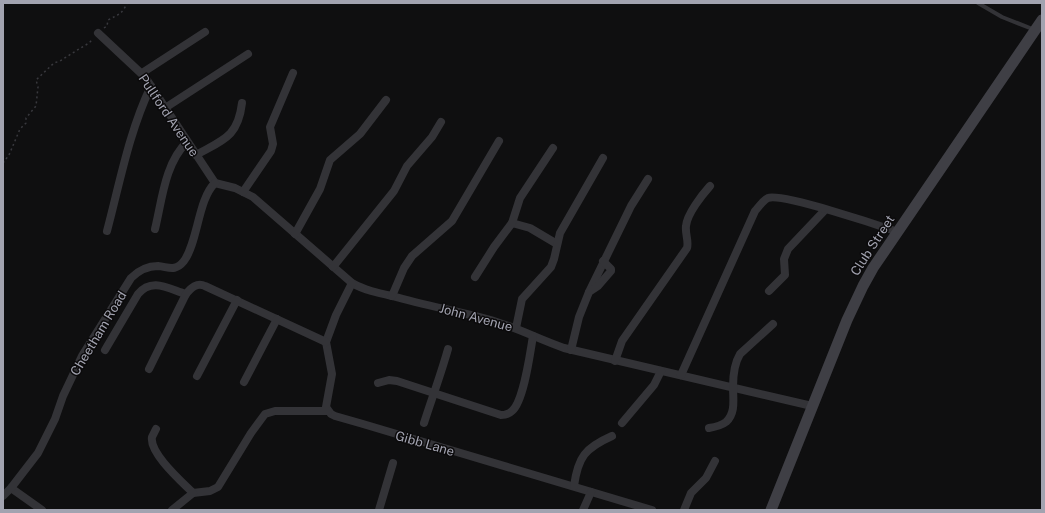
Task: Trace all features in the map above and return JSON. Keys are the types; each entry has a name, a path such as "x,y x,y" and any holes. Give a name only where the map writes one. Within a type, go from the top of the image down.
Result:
{"main road":[{"name":"Club Street","path":"771,510 847,320 863,286 873,268 1042,20"}],"street":[{"path":"142,73 204,32"},
{"name":"Pullford Avenue","path":"98,33 142,73 215,183"},
{"path":"165,108 248,54"},
{"path":"243,192 271,151 273,144 270,127 292,73"},
{"path":"107,231 130,141 138,116 151,86"},
{"path":"295,234 320,189 330,160 360,134 386,100"},
{"path":"196,155 230,134 238,123 242,103"},
{"path":"333,267 394,191 407,166 432,137 441,122"},
{"path":"392,296 404,268 412,256 452,221 499,141"},
{"path":"155,229 167,180 175,157 180,148 187,142"},
{"path":"475,277 491,251 512,223 520,198 553,148"},
{"path":"516,328 522,299 551,267 560,233 603,158"},
{"path":"571,350 589,292 631,206 648,178"},
{"name":"John Avenue","path":"215,183 224,184 243,192 259,202 352,283 368,290 488,319 516,328 571,350 812,406"},
{"name":"Cheetham Road","path":"3,496 38,453 55,419 63,396 82,356 131,278 142,269 149,267 158,266 169,269 180,264 188,254 204,202 215,183"},
{"path":"615,361 622,341 687,248 688,243 686,225 698,200 710,186"},
{"path":"681,375 755,211 761,203 768,198 778,197 869,222 898,232"},
{"path":"769,291 785,275 784,259 788,249 825,210"},
{"path":"512,223 530,228 557,244"},
{"path":"589,292 598,286 611,271 611,269 603,261"},
{"path":"172,510 193,493 210,491 218,487 251,433 265,414 275,411 328,411 326,404 332,374 326,342 334,320 352,283"},
{"path":"149,369 186,294 196,286 202,284 326,342"},
{"path":"105,350 138,294 146,286 158,285 186,294"},
{"path":"197,376 237,300"},
{"path":"244,382 277,319"},
{"path":"709,428 721,425 729,418 733,407 734,370 740,354 773,324"},
{"path":"378,383 389,380 397,381 501,415 508,414 516,407 520,396 533,336"},
{"path":"424,422 448,349"},
{"path":"622,423 654,385 661,371"},
{"name":"Gibb Lane","path":"328,411 335,416 652,510"},
{"path":"156,429 152,438 153,447 193,493"},
{"path":"574,486 578,466 584,454 596,443 612,436"},
{"path":"684,510 691,493 706,478 715,461"},
{"path":"379,510 393,463"},
{"path":"11,488 42,510"},
{"path":"583,510 591,492"}],"lane":[{"path":"978,3 1002,18 1035,30"}],"path":[{"path":"3,163 9,155 20,129 26,123 26,118 36,106 38,87 36,80 54,63 60,61 89,43 107,26 108,20 115,18 124,10 127,3"}]}
